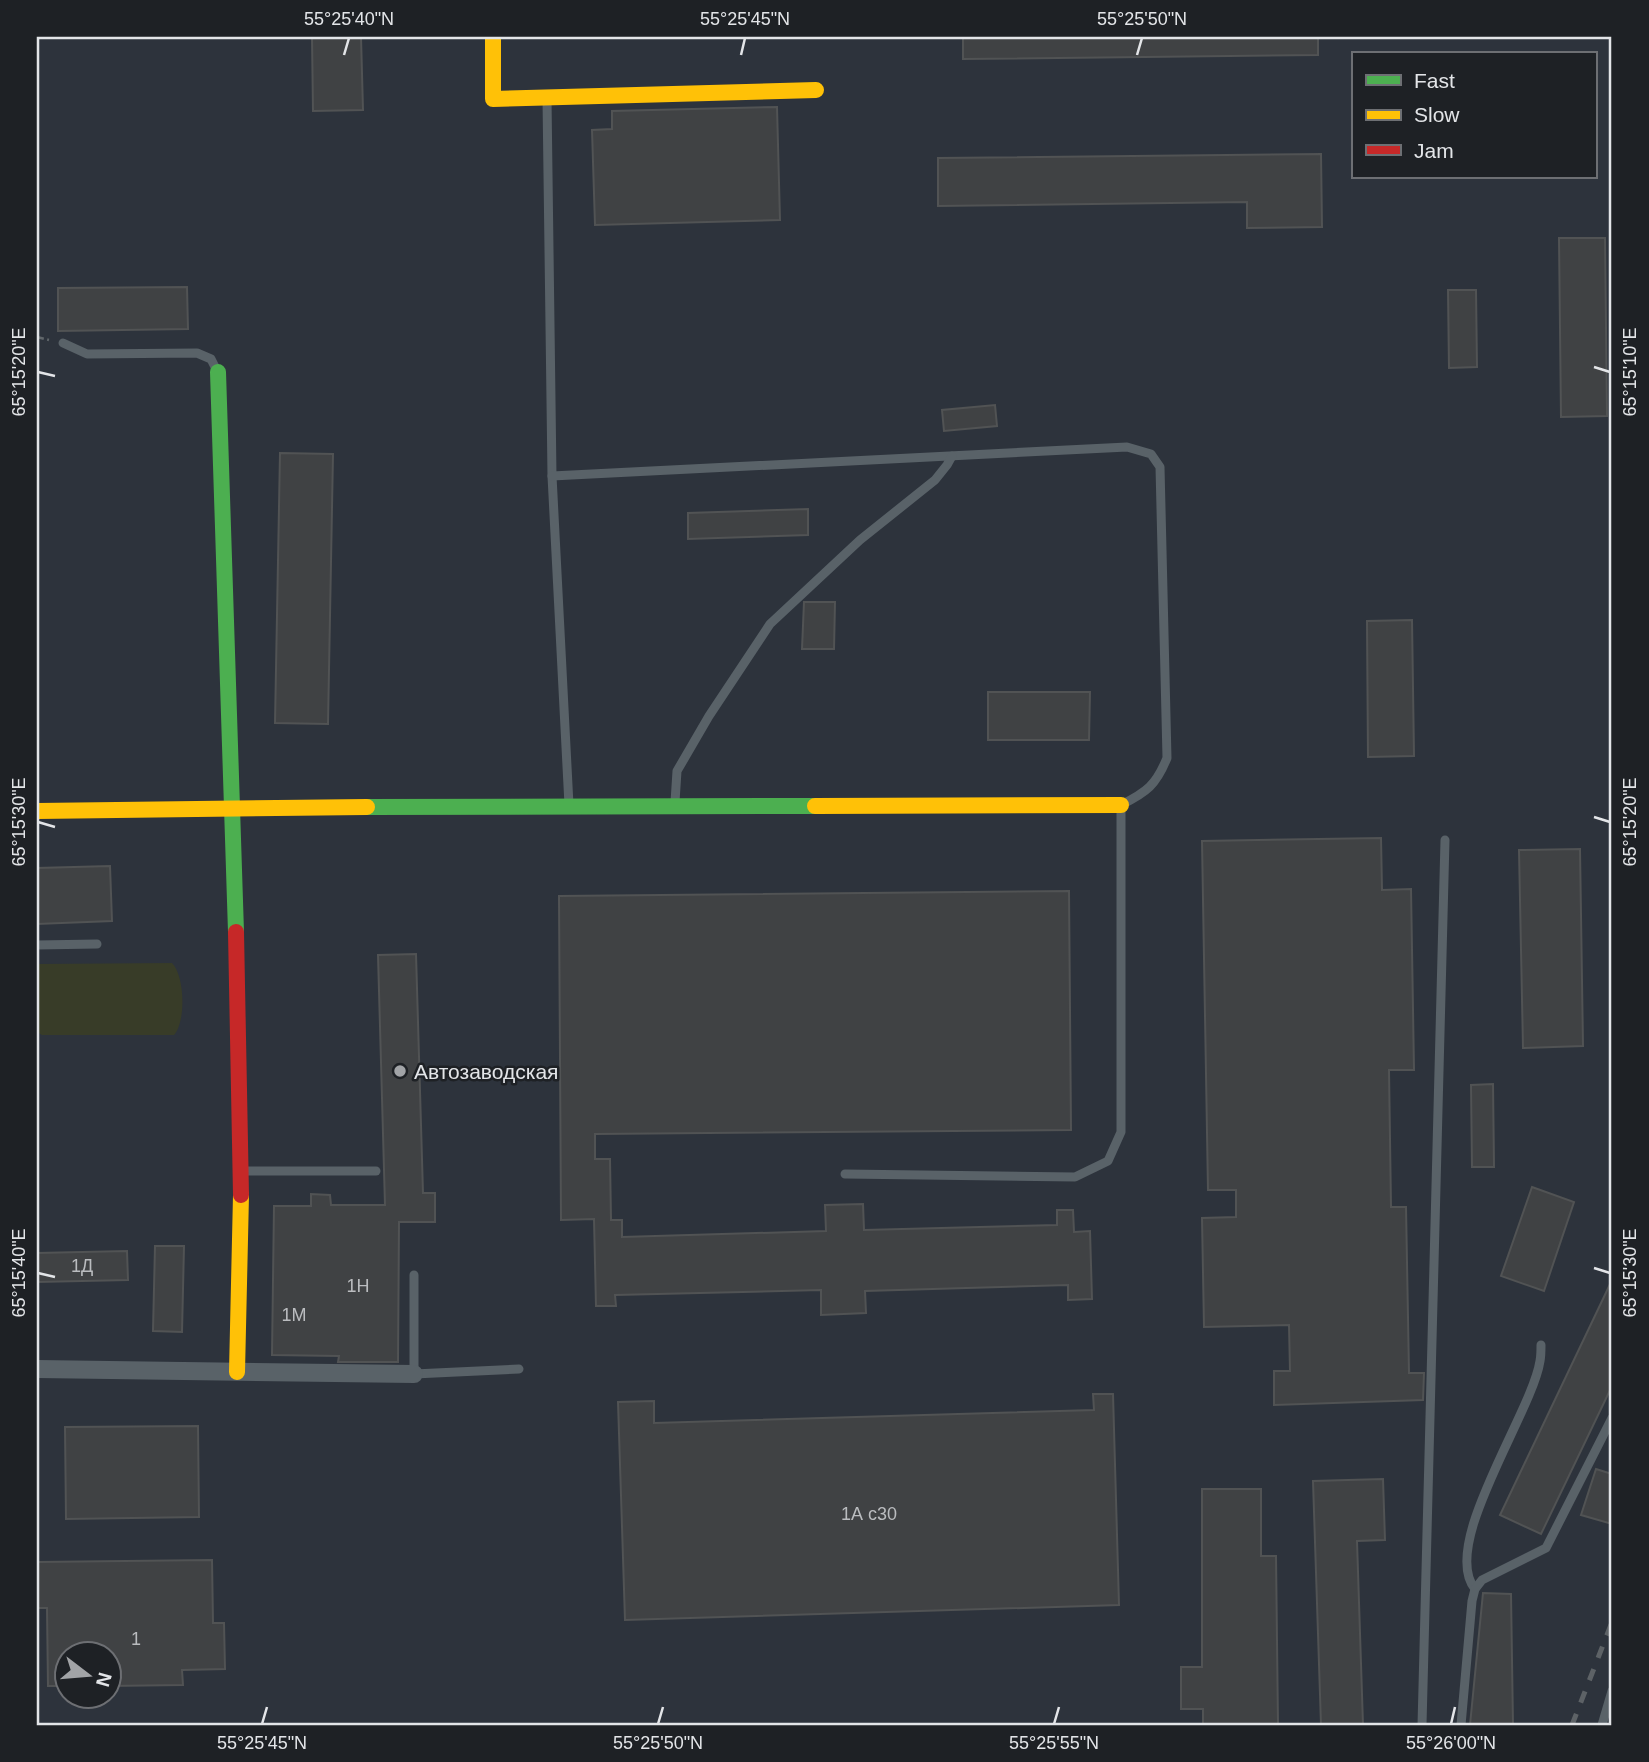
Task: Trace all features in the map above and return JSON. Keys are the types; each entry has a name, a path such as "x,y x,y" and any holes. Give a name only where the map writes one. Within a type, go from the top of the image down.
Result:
{"street":[{"path":"494,37 493,99 816,90"},
{"path":"218,372 242,1171 237,1373"},
{"path":"37,811 233,807 1121,805"},
{"path":"37,1369 414,1374"}],"lane":[{"path":"547,97 552,476 569,807"},
{"path":"63,343 87,354 197,353 211,359 218,372"},
{"path":"552,476 1127,447 1151,454 1160,467 1167,758 1160,777 1145,793 1121,805 1121,1132 1108,1161 1075,1177 845,1174"},
{"path":"675,807 677,771 709,716 770,624 860,540 935,480 952,456"},
{"path":"1422,1725 1445,840"},
{"path":"37,945 97,944"},
{"path":"242,1171 376,1171"},
{"path":"414,1275 414,1374 519,1369"},
{"path":"1475,1589 1467,1577 1468,1547 1486,1490 1532,1388 1541,1361 1541,1345"},
{"path":"1461,1725 1475,1589 1482,1580 1546,1548 1612,1418"},
{"path":"1602,1725 1612,1691"}],"shaded area":[{"path":"37,37 1612,37 1612,1725 37,1725"}],"green space":[{"path":"172,963 182,988 181,1020 174,1035 42,1035 37,1032 39,964"}],"building":[{"path":"312,37 361,37 363,110 313,111"},
{"path":"963,37 1318,37 1318,55 963,59"},
{"path":"777,107 780,220 595,225 592,130 612,129 612,111"},
{"path":"1321,154 1322,227 1247,228 1247,202 938,206 938,158"},
{"path":"1559,238 1605,238 1607,416 1561,417"},
{"path":"187,287 188,329 58,331 58,288"},
{"path":"1448,290 1476,290 1477,367 1449,368"},
{"path":"995,405 997,426 944,431 942,410"},
{"path":"280,453 333,454 328,724 275,723"},
{"path":"808,509 808,535 688,539 688,513"},
{"path":"804,602 835,602 834,649 802,649"},
{"path":"1412,620 1414,756 1368,757 1367,621"},
{"path":"988,692 1090,692 1089,740 988,740"},
{"path":"1381,838 1382,890 1411,889 1414,1070 1389,1070 1391,1207 1406,1207 1409,1373 1424,1373 1423,1400 1274,1405 1274,1371 1290,1371 1289,1325 1204,1327 1202,1218 1236,1217 1236,1190 1208,1190 1202,841"},
{"path":"1580,849 1583,1046 1523,1048 1519,850"},
{"path":"110,866 112,921 37,924 37,868"},
{"path":"1069,891 1071,1130 595,1134 595,1159 610,1159 611,1220 622,1220 622,1237 826,1231 825,1205 863,1204 864,1230 1057,1225 1057,1210 1073,1210 1074,1232 1090,1231 1092,1299 1068,1300 1068,1285 865,1291 866,1313 821,1315 821,1290 615,1295 616,1306 596,1306 594,1219 561,1220 559,896"},
{"path":"416,954 423,1193 435,1193 435,1222 399,1222 398,1362 338,1362 339,1356 272,1355 274,1206 311,1206 311,1194 330,1195 331,1205 385,1205 378,955"},
{"path":"1493,1084 1494,1167 1472,1167 1471,1085"},
{"path":"1532,1187 1574,1202 1544,1291 1501,1276"},
{"path":"155,1246 184,1246 182,1332 153,1331"},
{"path":"127,1251 128,1280 37,1282 37,1253"},
{"path":"1612,1280 1612,1386 1541,1534 1500,1515"},
{"path":"1093,1394 1113,1394 1119,1605 625,1620 618,1402 654,1401 654,1423 1094,1410"},
{"path":"198,1426 199,1517 66,1519 65,1427"},
{"path":"1596,1469 1612,1474 1612,1524 1581,1515"},
{"path":"1383,1479 1385,1540 1357,1541 1363,1725 1321,1725 1313,1481"},
{"path":"1202,1489 1261,1489 1261,1556 1276,1556 1278,1725 1203,1725 1203,1709 1181,1709 1181,1667 1202,1667"},
{"path":"212,1560 213,1623 224,1623 225,1669 182,1670 183,1685 122,1686 122,1640 52,1640 52,1686 48,1686 47,1608 37,1608 37,1562"},
{"path":"1483,1593 1511,1594 1513,1725 1470,1725"}],"railway":[{"path":"1572,1725 1612,1622"}],"traffic: fast":[{"path":"218,372 236,932"},
{"path":"367,807 815,806"}],"traffic: slow":[{"path":"493,37 493,99 816,90"},
{"path":"815,806 1121,805"},
{"path":"37,811 367,807"},
{"path":"237,1372 241,1195"}],"traffic: jam":[{"path":"236,932 241,1195"}],"place":[{"name":"Автозаводская","path":"400,1071"}]}
